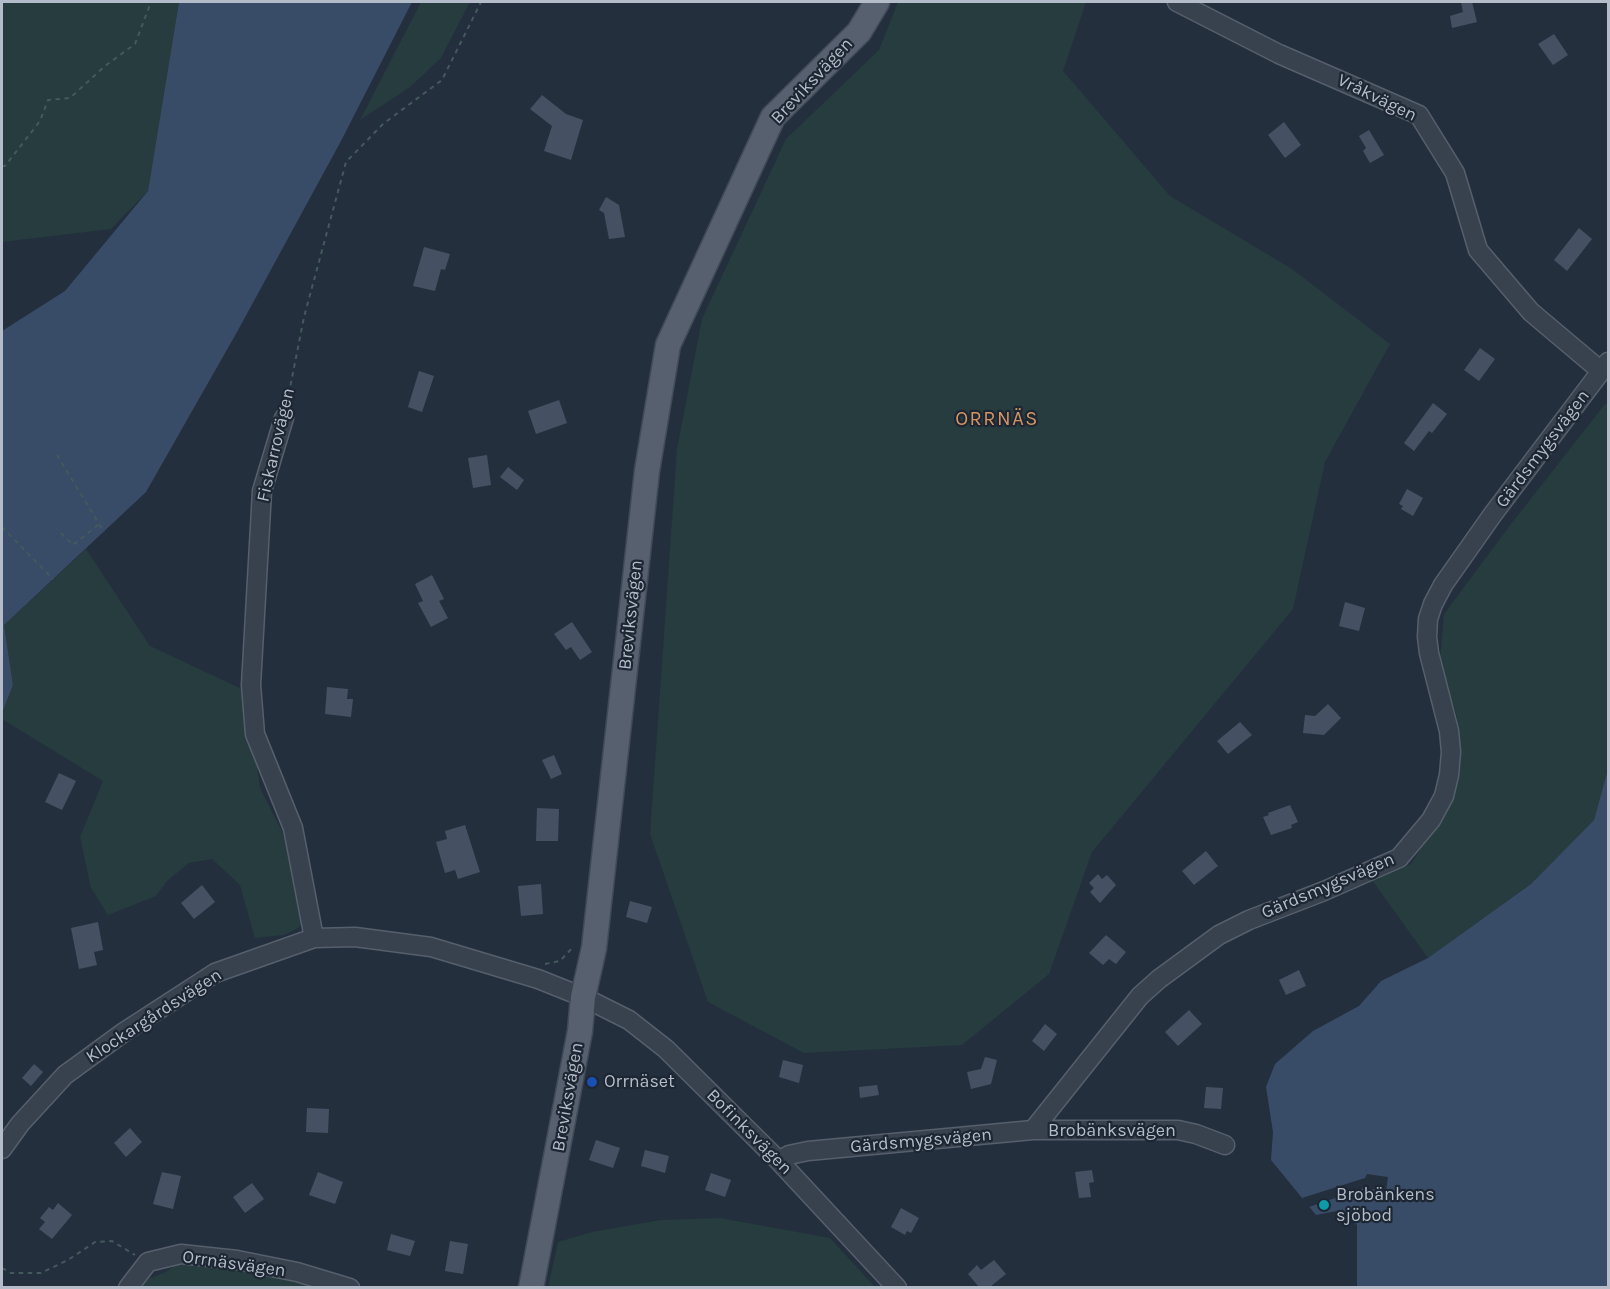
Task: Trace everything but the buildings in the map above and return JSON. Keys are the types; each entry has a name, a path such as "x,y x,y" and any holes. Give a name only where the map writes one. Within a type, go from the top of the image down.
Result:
{"main road":[{"name":"Breviksvägen","path":"531,1287 580,1031 583,997 594,948 647,471 668,345 773,117 859,32 877,2"}],"street":[{"name":"Vråkvägen","path":"1177,2 1279,54 1419,115 1455,173 1478,250 1531,312 1605,367"},
{"name":"Gärdsmygsvägen","path":"779,1161 789,1155 808,1151 1033,1130 1140,996 1159,979 1219,935 1249,920 1324,891 1399,858 1431,820 1444,796 1449,775 1451,752 1444,707 1428,645 1428,619 1433,604 1443,585 1493,514 1605,367"},
{"name":"Fiskarrovägen","path":"284,418 262,491 250,685 255,734 293,828 314,938"},
{"name":"Klockargårdsvägen","path":"2,1149 20,1124 65,1075 124,1032 215,973 314,938 355,937 431,947 538,979 583,997"},
{"name":"Bofinksvägen","path":"583,997 629,1020 666,1049 779,1161 897,1287"},
{"name":"Brobänksvägen","path":"1033,1130 1178,1130 1224,1144"},
{"name":"Orrnäsvägen","path":"148,1262 181,1254 237,1260 297,1272 350,1287"},
{"path":"128,1287 148,1262"}],"path":[{"path":"2,166 5,166 40,121 48,100 70,98 105,66 135,44 151,2"},
{"name":"Fiskarrovägen","path":"284,418 303,317 346,162 383,124 442,80 481,2"},
{"path":"57,455 104,532"},
{"path":"61,533 73,545 99,524"},
{"path":"2,527 53,579"},
{"path":"2,1268 11,1273 41,1273 68,1260 95,1242 112,1241 148,1262"}],"green space":[{"path":"2,2 179,2 148,191 111,229 2,242"},
{"path":"421,2 470,2 441,58 410,87 360,120"},
{"path":"898,2 1086,2 1063,71 1170,196 1292,269 1390,344 1325,462 1293,609 1092,852 1049,974 962,1045 804,1053 708,1002 650,834 677,449 702,319 786,139 879,50"},
{"path":"1606,403 1608,407 1608,769 1594,820 1531,884 1428,958 1372,880 1411,864 1454,794 1459,758 1457,717 1440,662 1444,614"},
{"path":"86,549 150,646 246,691 260,788 290,847 307,919 298,928 284,935 255,938 240,885 212,859 189,863 167,881 156,896 108,915 91,888 80,837 103,781 2,719 2,713 13,685 4,625"},
{"path":"720,1218 830,1238 875,1287 548,1287 558,1242 592,1232 661,1220"},
{"path":"182,1260 306,1283 311,1287 138,1288 141,1282 166,1272"}],"water":[{"path":"179,2 412,2 341,141 237,332 146,492 4,625 13,685 2,713 2,331 65,291 148,191"},
{"path":"1608,769 1608,1287 1357,1287 1357,1225 1342,1210 1316,1215 1271,1160 1273,1132 1266,1087 1275,1064 1313,1031 1359,1006 1381,981 1428,958 1531,884 1594,820"}],"pier":[{"path":"1367,1174 1388,1177 1386,1191 1364,1188 1309,1207 1302,1198 1365,1178"}],"place":[{"name":"Orrnäset","path":"592,1082"},
{"name":"Brobänkens sjöbod","path":"1324,1205"}],"district":[{"name":"ORRNÄS","path":"997,419"}]}
